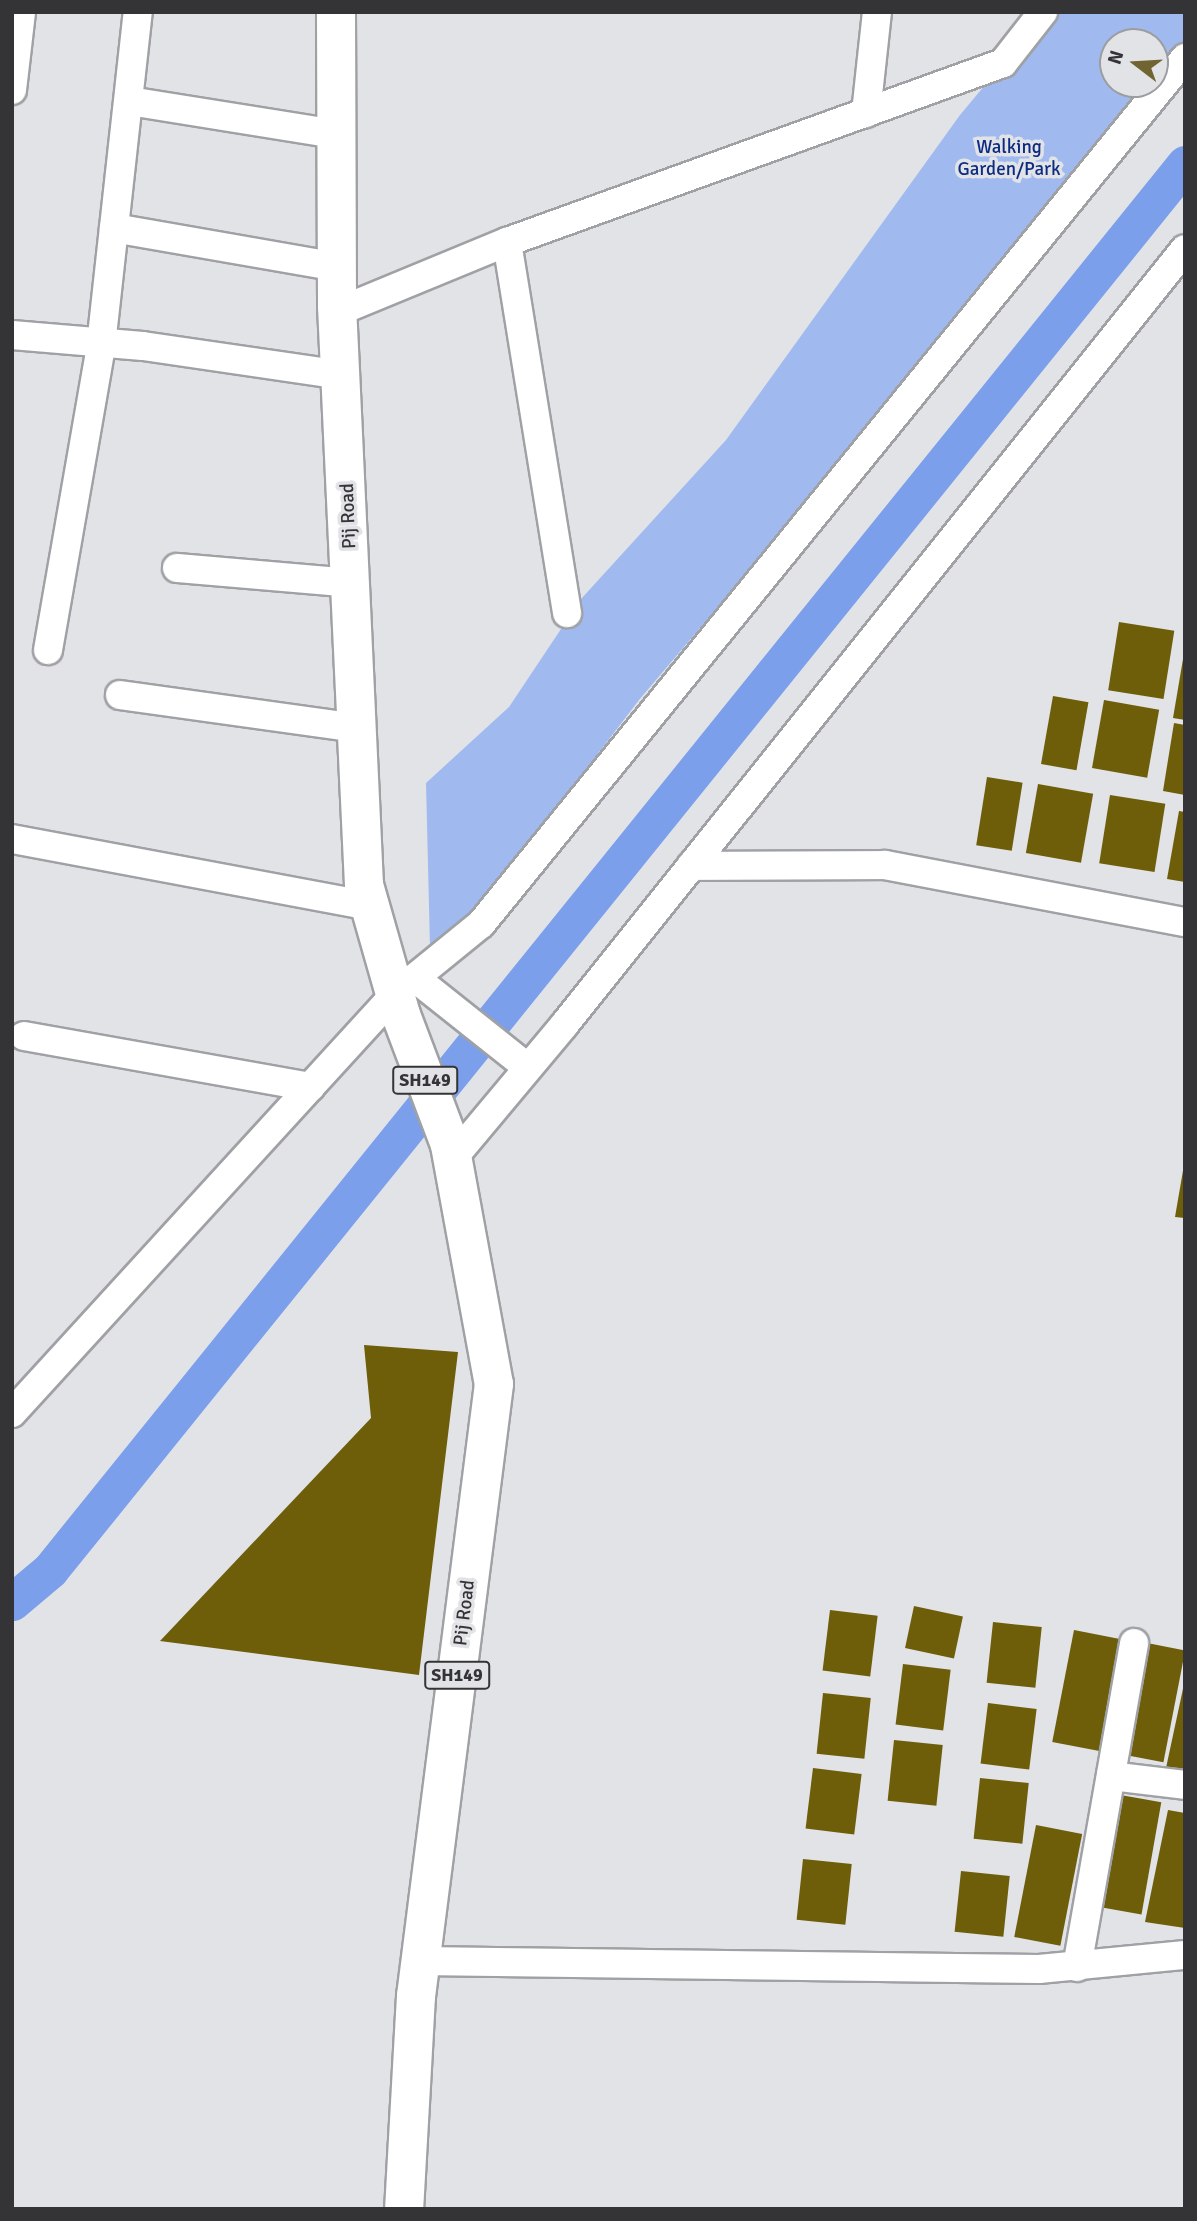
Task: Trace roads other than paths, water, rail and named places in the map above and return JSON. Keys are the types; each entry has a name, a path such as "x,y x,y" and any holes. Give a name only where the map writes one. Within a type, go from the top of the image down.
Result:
{"main road":[{"name":"Pij Road","path":"336,12 337,312 343,375 364,885 370,906 409,994"},
{"name":"SH149","path":"409,994 451,1152"},
{"name":"Pij Road","path":"404,2209 420,1961 494,1384 451,1152"}],"street":[{"path":"12,90 21,12"},
{"path":"48,650 101,345 138,12"},
{"path":"866,113 877,12"},
{"path":"337,312 507,242 1003,63 1043,12"},
{"path":"12,1413 310,1087 481,924 1185,58"},
{"path":"129,101 336,134"},
{"path":"114,228 337,267"},
{"path":"507,242 567,613"},
{"path":"451,1152 522,1064 691,866 1180,261"},
{"path":"12,335 101,345 143,346 343,375"},
{"path":"177,569 351,583"},
{"path":"120,695 357,728"},
{"path":"12,839 370,906"},
{"path":"691,866 885,865 1185,922"},
{"path":"409,994 522,1064"},
{"path":"24,1036 310,1087"},
{"path":"1077,1967 1134,1643"},
{"path":"1111,1776 1185,1785"},
{"path":"420,1961 1077,1967 1185,1955"}],"waterway":[{"path":"12,1602 50,1570 1185,164"}],"park label":[{"name":"Walking Garden/Park","path":"1009,159"}]}
